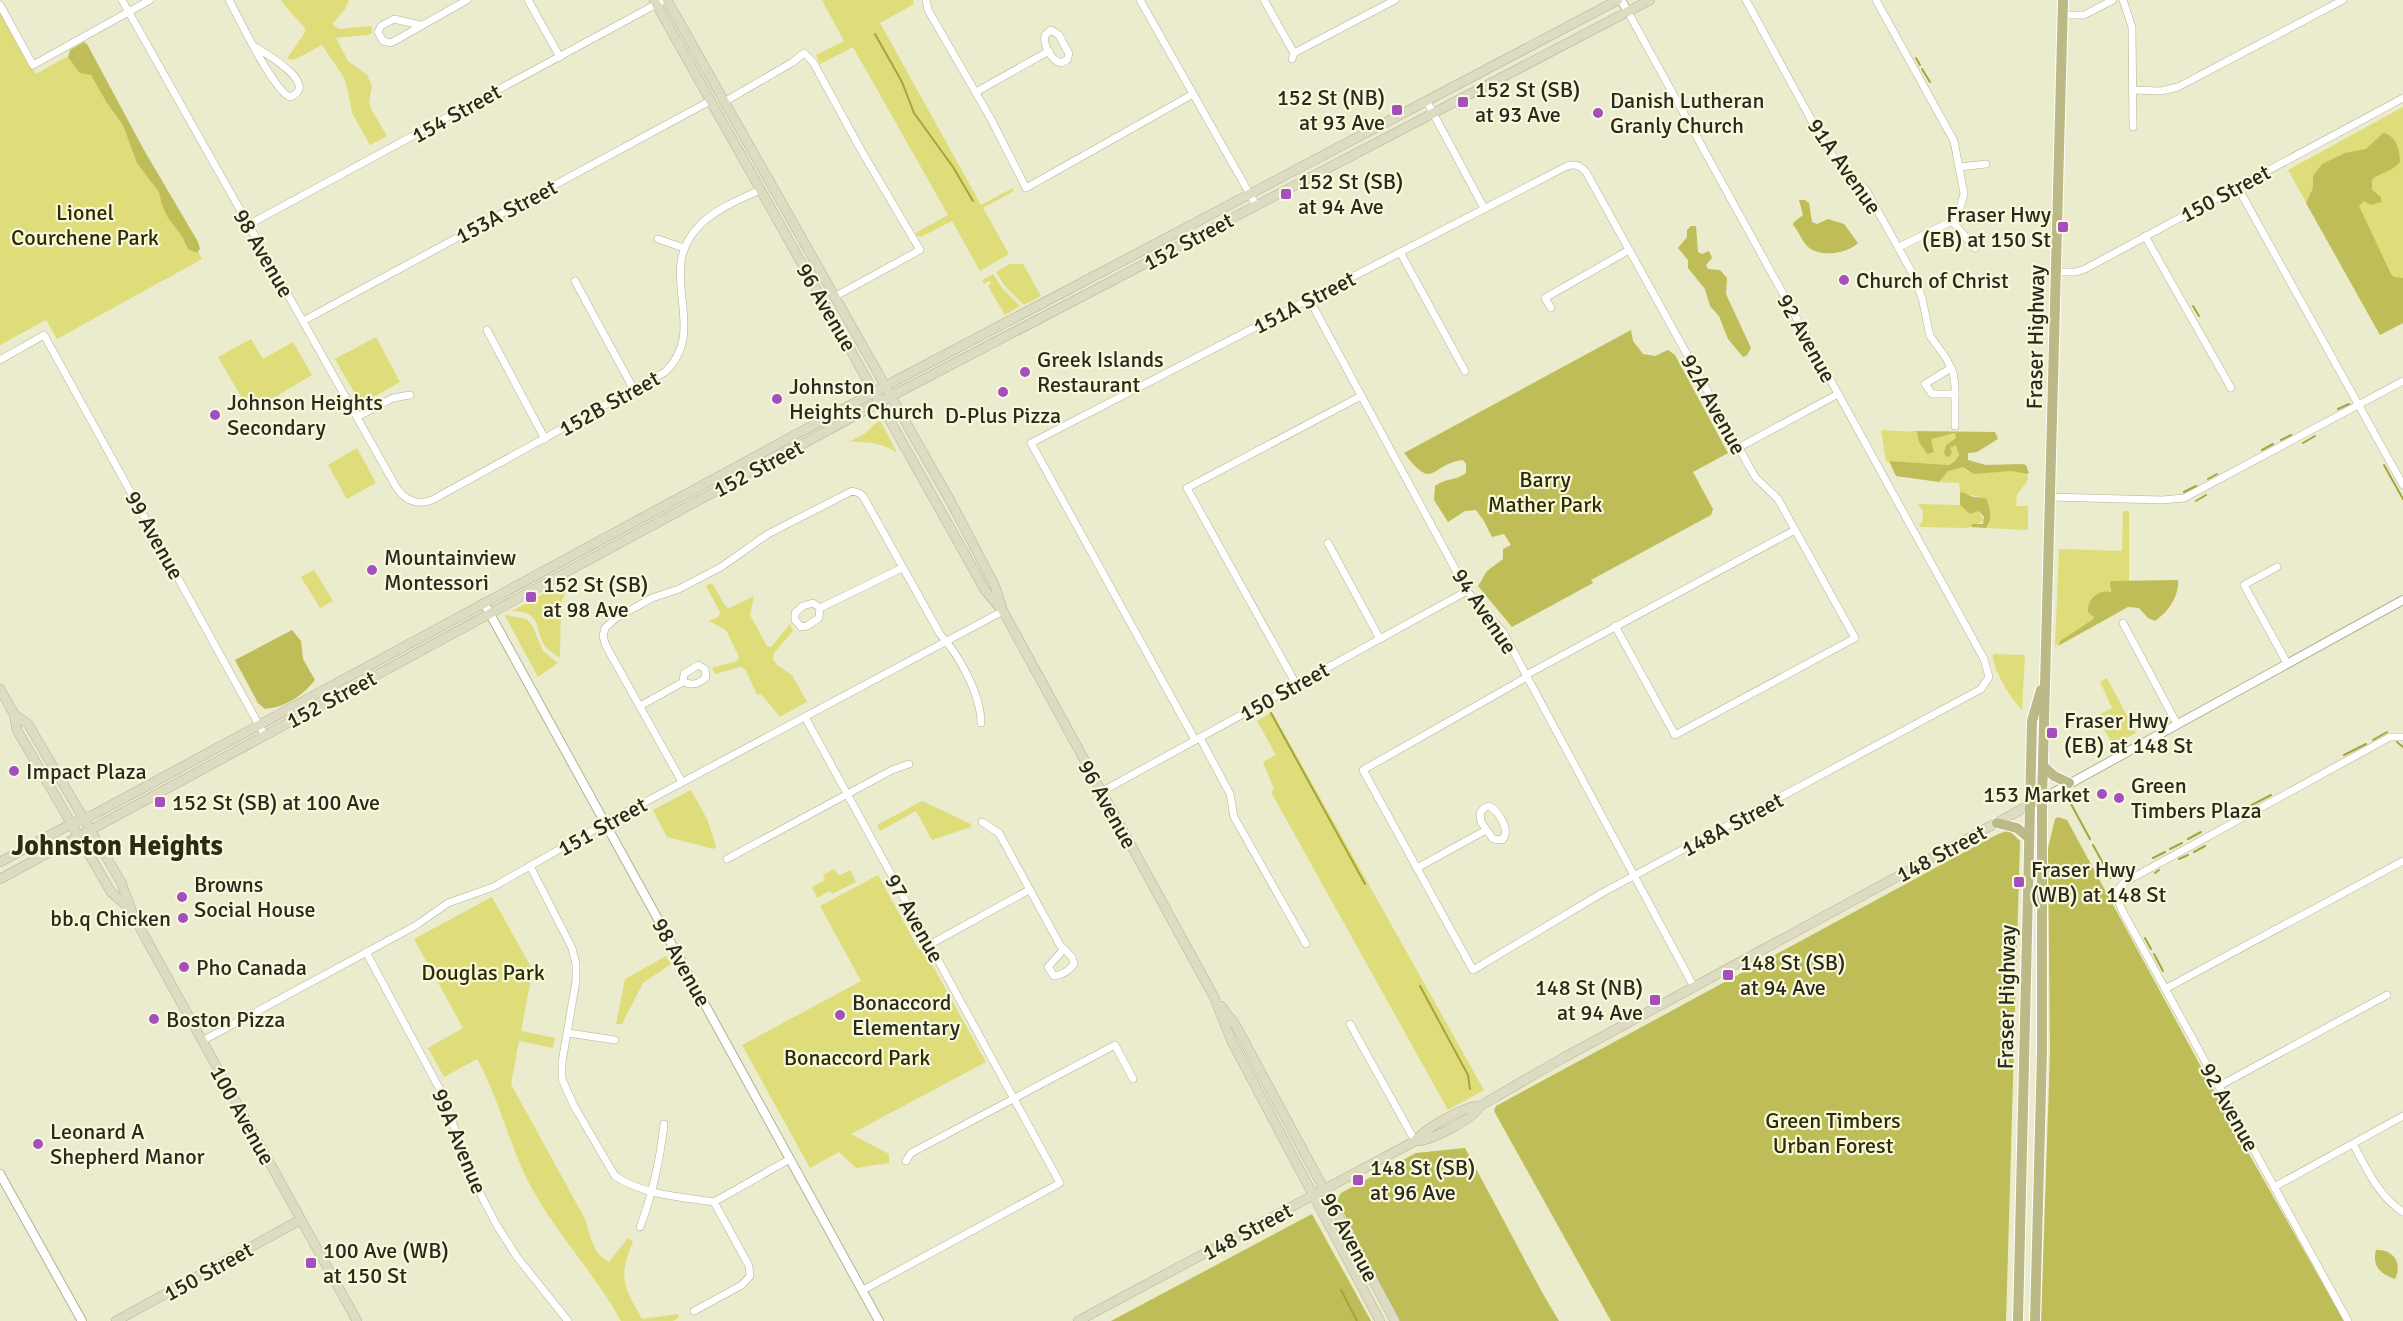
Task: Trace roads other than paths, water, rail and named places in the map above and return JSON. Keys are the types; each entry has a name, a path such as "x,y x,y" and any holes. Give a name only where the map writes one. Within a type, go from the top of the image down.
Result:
{"main road":[{"name":"152 Street","path":"0,862 259,725 886,386 1619,0"},
{"name":"152 Street","path":"0,879 880,402 1650,0"},
{"name":"Fraser Highway","path":"2034,1321 2042,1051 2042,799 2063,0"},
{"name":"96 Avenue","path":"660,1 710,101 760,190 985,590 1003,611"},
{"name":"96 Avenue","path":"660,1 724,102 892,396 995,586 1003,611 1214,997 1232,1042 1380,1321"},
{"path":"760,190 776,196"},
{"path":"1014,332 1016,317"},
{"name":"Fraser Highway","path":"2018,1321 2032,721 2046,676"},
{"name":"100 Avenue","path":"0,689 14,714 18,730 111,892 130,909"},
{"name":"100 Avenue","path":"14,714 28,724 121,882 130,909 357,1321"},
{"path":"2043,766 2054,776 2069,783"},
{"name":"148 Street","path":"1078,1321 1415,1141 1427,1140 1473,1115 1480,1106 1694,987 2042,799"},
{"path":"1997,823 2017,828 2029,838"},
{"name":"96 Avenue","path":"1214,997 1235,1024 1395,1321"},
{"name":"150 Street","path":"116,1321 300,1220"}],"street":[{"name":"98 Avenue","path":"122,0 400,493 412,502"},
{"path":"0,5 33,65 150,0"},
{"path":"229,0 255,47 279,89 290,97 295,95 299,89 294,77 275,58 255,47"},
{"path":"420,25 394,19 381,26 378,32 383,41 391,43 467,0"},
{"path":"528,0 560,57"},
{"path":"926,0 928,10 976,92 1026,188 1193,94"},
{"path":"1140,0 1256,205"},
{"path":"1264,0 1293,56 1395,0"},
{"name":"92 Avenue","path":"1619,0 1628,12 1984,659 1989,677"},
{"name":"91A Avenue","path":"1746,0 1828,150 1863,186 1899,247 1919,289 1930,336 1951,368 1956,426"},
{"path":"1876,0 1954,141 1964,194 1952,221 1899,247"},
{"path":"2063,15 2084,15 2114,0"},
{"path":"2123,0 2132,27 2133,127"},
{"path":"2132,90 2161,91 2178,87 2343,0"},
{"name":"154 Street","path":"248,225 660,1"},
{"path":"1052,30 1059,35 1067,50 1068,58 1058,63 1049,51 1044,37 1052,30"},
{"path":"976,92 1049,51"},
{"path":"724,102 793,62 804,53 813,62 861,150 920,250 834,297"},
{"name":"150 Street","path":"2044,272 2080,271 2403,99"},
{"path":"1426,100 1484,208"},
{"name":"153A Street","path":"303,321 710,101"},
{"path":"1960,167 1986,164"},
{"name":"151A Street","path":"1197,739 1031,443 1484,208 1567,166 1578,165"},
{"name":"92A Avenue","path":"1578,165 1586,172 1738,448 1756,478 1778,499 1856,638 1675,735 1616,626"},
{"path":"2237,186 2403,485"},
{"name":"152B Street","path":"412,502 432,500 665,372 680,353 685,332 679,275 684,248 696,229 709,217 760,190"},
{"path":"1952,221 1975,248"},
{"path":"2145,236 2231,388"},
{"path":"658,239 684,248"},
{"path":"1551,308 1545,298 1629,250"},
{"path":"1400,252 1465,371"},
{"path":"575,281 634,390"},
{"name":"94 Avenue","path":"1309,299 1467,591 1503,632 1694,987"},
{"path":"487,330 545,439"},
{"name":"99 Avenue","path":"0,360 44,335 265,736"},
{"path":"1951,368 1925,384 1932,394 1955,394"},
{"path":"2050,496 2162,500 2184,498 2403,381"},
{"path":"1738,448 1838,394"},
{"path":"357,417 393,398 410,395"},
{"path":"1296,684 1187,488 1361,396"},
{"path":"682,782 606,646 603,636 605,628 616,618 652,598 679,589 721,567 768,534 847,493 856,491 863,496 873,512 902,568 952,647 981,707 981,723"},
{"path":"1486,830 1417,868 1364,770 1616,626 1795,530"},
{"path":"1328,543 1380,639"},
{"path":"2277,567 2244,585 2287,663"},
{"path":"820,608 902,568"},
{"name":"150 Street","path":"1101,792 1467,591"},
{"name":"148 Street","path":"2042,799 2403,600"},
{"name":"98 Avenue","path":"484,603 879,1321"},
{"name":"151 Street","path":"202,1041 415,926 448,903 493,888 606,823 1003,611"},
{"path":"2123,623 2177,724"},
{"name":"148A Street","path":"1417,868 1473,970 1602,893 1981,688 1989,677"},
{"path":"640,706 683,682"},
{"name":"97 Avenue","path":"805,717 1059,1183 863,1290"},
{"name":"92 Avenue","path":"2348,1321 2120,906 2117,892 2124,882 2390,737 2401,736"},
{"path":"1197,739 1230,794 1234,817 1306,944"},
{"path":"727,860 847,793 909,764"},
{"path":"1489,806 1496,812 1506,830 1506,835 1502,840 1497,841 1486,830 1480,819 1480,813 1489,806"},
{"path":"982,822 999,833 1064,949"},
{"path":"2165,989 2403,861"},
{"path":"530,866 565,934 576,964 576,981 562,1062 562,1079 574,1106 615,1176 652,1192 714,1202 790,1159"},
{"path":"929,945 1029,890"},
{"name":"99A Avenue","path":"366,952 445,1099 468,1170 491,1216 517,1257 568,1321"},
{"path":"2219,1086 2387,995"},
{"path":"1350,1024 1415,1141"},
{"path":"568,1033 615,1040"},
{"path":"906,1161 911,1154 1115,1045 1132,1079"},
{"path":"2274,1187 2403,1116"},
{"path":"640,1227 652,1192 661,1152 664,1124"},
{"path":"2353,1144 2381,1192 2391,1204 2403,1212"},
{"path":"0,1174 82,1321"},
{"path":"694,1311 742,1285 750,1276 749,1266 714,1202"}],"waterway":[{"path":"875,34 902,82 914,113 953,167 973,201"},
{"path":"1916,58 1920,65"},
{"path":"1922,69 1930,82"},
{"path":"2193,306 2199,316"},
{"path":"2338,409 2349,404"},
{"path":"2281,440 2291,435"},
{"path":"2303,443 2315,436"},
{"path":"2262,450 2273,444"},
{"path":"2384,465 2403,499"},
{"path":"2208,479 2217,474"},
{"path":"2184,492 2196,486"},
{"path":"2196,501 2206,495"},
{"path":"1271,713 1365,884"},
{"path":"2373,740 2387,732"},
{"path":"2397,742 2403,747"},
{"path":"2344,755 2366,744"},
{"path":"2248,807 2271,795"},
{"path":"2071,804 2090,839"},
{"path":"2188,839 2201,832"},
{"path":"2170,849 2182,843"},
{"path":"2093,845 2111,878 2127,872"},
{"path":"2194,852 2205,846"},
{"path":"2153,858 2165,852"},
{"path":"2179,859 2188,855"},
{"path":"2155,873 2159,870"},
{"path":"2145,938 2151,949"},
{"path":"2154,954 2163,971"},
{"path":"1420,986 1468,1075 1470,1089"},
{"path":"1341,1290 1357,1321"}],"place":[{"name":"152 St (SB) at 93 Ave","path":"1463,102"},
{"name":"152 St (NB) at 93 Ave","path":"1397,110"},
{"name":"Danish Lutheran Granly Church","path":"1598,113"},
{"name":"152 St (SB) at 94 Ave","path":"1286,194"},
{"name":"Fraser Hwy (EB) at 150 St","path":"2063,227"},
{"name":"Church of Christ","path":"1844,280"},
{"name":"Greek Islands Restaurant","path":"1025,372"},
{"name":"D-Plus Pizza","path":"1003,392"},
{"name":"Johnston Heights Church","path":"777,399"},
{"name":"Johnson Heights Secondary","path":"215,415"},
{"name":"Mountainview Montessori","path":"372,570"},
{"name":"152 St (SB) at 98 Ave","path":"531,597"},
{"name":"Fraser Hwy (EB) at 148 St","path":"2052,733"},
{"name":"Impact Plaza","path":"14,771"},
{"name":"153 Market","path":"2102,794"},
{"name":"Green Timbers Plaza","path":"2119,798"},
{"name":"152 St (SB) at 100 Ave","path":"160,802"},
{"name":"Fraser Hwy (WB) at 148 St","path":"2019,882"},
{"name":"Browns Social House","path":"182,897"},
{"name":"bb.q Chicken","path":"183,918"},
{"name":"Pho Canada","path":"184,967"},
{"name":"148 St (SB) at 94 Ave","path":"1728,975"},
{"name":"148 St (NB) at 94 Ave","path":"1655,1000"},
{"name":"Bonaccord Elementary","path":"840,1015"},
{"name":"Boston Pizza","path":"154,1019"},
{"name":"Leonard A Shepherd Manor","path":"38,1144"},
{"name":"148 St (SB) at 96 Ave","path":"1358,1180"},
{"name":"100 Ave (WB) at 150 St","path":"311,1263"}],"district":[{"name":"Johnston Heights","path":"117,845"}],"park label":[{"name":"Lionel Courchene Park","path":"85,224"},
{"name":"Barry Mather Park","path":"1545,492"},
{"name":"Douglas Park","path":"483,972"},
{"name":"Bonaccord Park","path":"857,1057"},
{"name":"Green Timbers Urban Forest","path":"1833,1132"}]}
